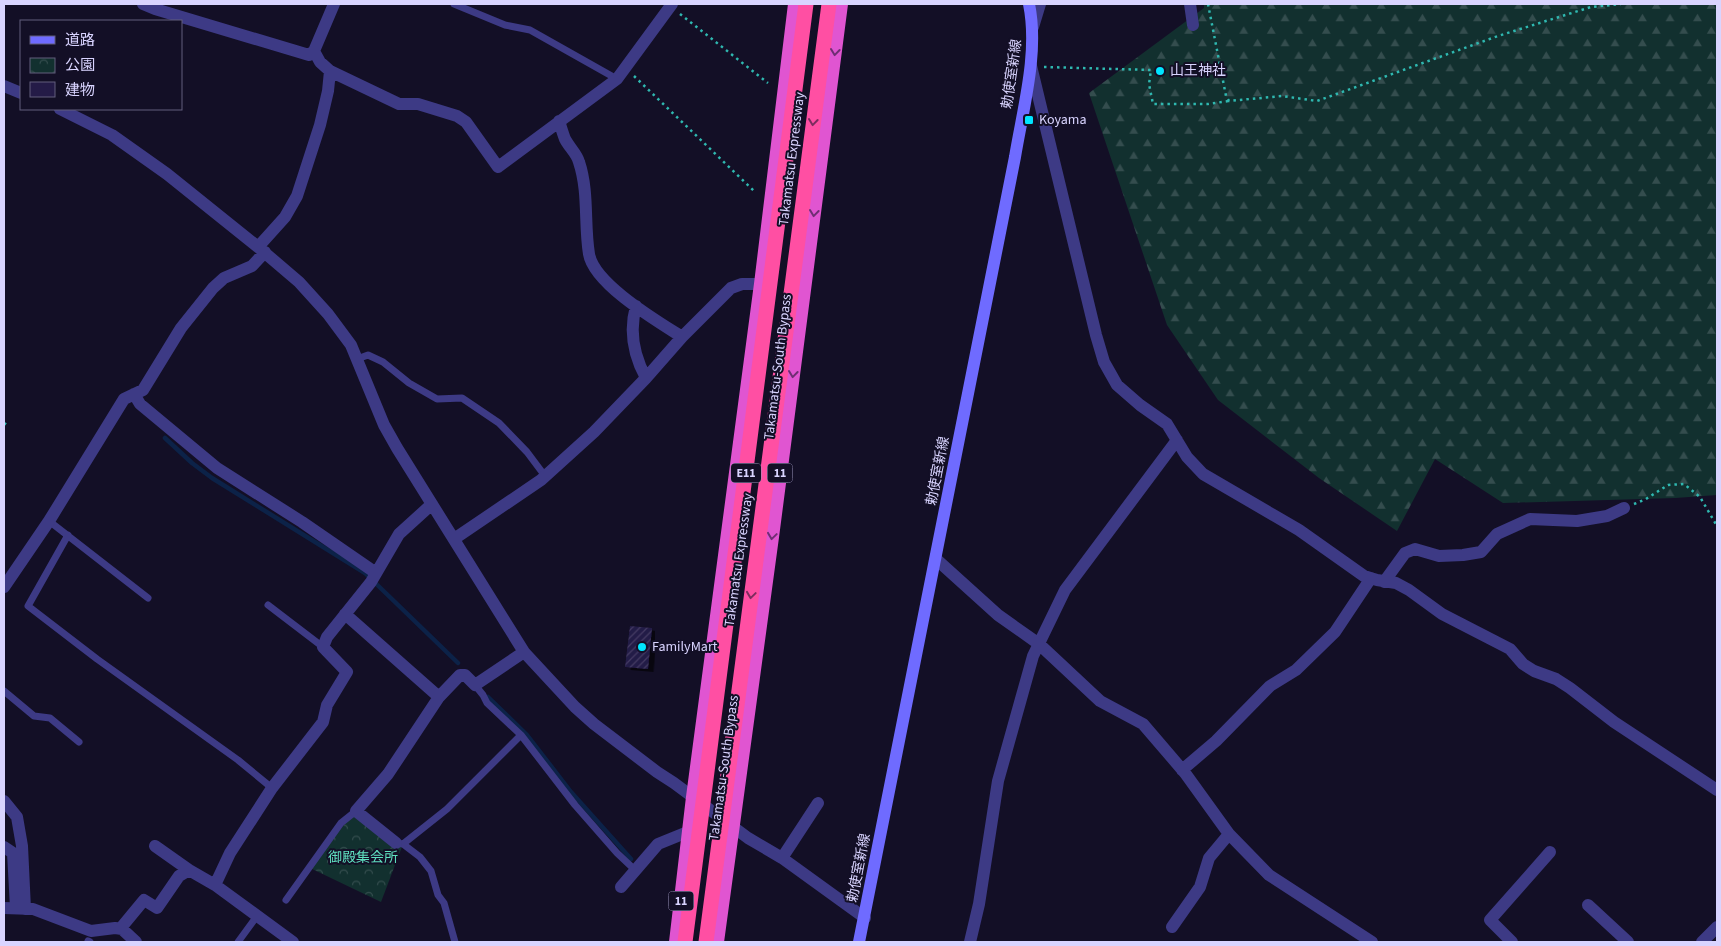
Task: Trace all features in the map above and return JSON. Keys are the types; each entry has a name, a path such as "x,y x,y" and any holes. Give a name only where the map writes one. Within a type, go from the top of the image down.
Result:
{"highway":[{"name":"Takamatsu-South Bypass","path":"676,942 693,797 761,284 794,4"},
{"name":"Takamatsu Expressway","path":"685,942 806,4"},
{"name":"Takamatsu Expressway","path":"706,942 829,4"},
{"name":"Takamatsu-South Bypass","path":"717,942 840,4"}],"main road":[{"name":"勅使室新線","path":"860,942 1015,157 1030,66 1033,27 1029,4"}],"street":[{"path":"143,4 309,55 314,51 334,4"},
{"path":"1033,27 1040,4"},
{"path":"1190,4 1193,25"},
{"path":"314,51 320,62 330,72 399,104 418,104 457,116 466,122 498,167 617,79 671,5"},
{"path":"1030,66 1096,335 1104,362 1117,385 1140,405 1167,424 1187,457 1203,474 1299,530 1364,576 1384,582 1396,583 1442,614 1510,649 1523,664 1534,671 1556,679 1614,722 1717,790"},
{"path":"4,587 49,521 124,399 142,390 181,328 213,288 224,278 252,266 285,217 297,196 320,125 328,91 330,72"},
{"path":"4,86 20,93"},
{"path":"62,110 112,135 167,174 299,282 328,314 347,338 384,425 524,652 575,708 656,772 748,838 782,858 865,918"},
{"path":"559,121 565,138 579,160 585,196 588,246 592,263 601,276 645,314 682,337"},
{"path":"454,539 545,476 594,432 682,337 731,288 742,284 761,284"},
{"path":"636,306 633,316 634,347 638,363 646,378"},
{"path":"134,394 140,404 217,468 302,522 373,577"},
{"path":"970,942 980,904 998,781 1033,656 1064,590 1176,440"},
{"path":"215,884 230,854 272,788 323,722 327,706 347,672 323,647 327,638 373,577 399,534 432,504"},
{"path":"1384,582 1405,553 1415,549 1440,556 1481,552 1497,534 1530,519 1577,521 1607,516 1624,508"},
{"path":"936,559 998,615 1039,644 1100,701 1143,724 1182,770 1229,834 1269,875 1372,942"},
{"path":"1182,770 1216,741 1270,686 1296,670 1335,632 1371,578"},
{"path":"345,614 439,697"},
{"path":"400,843 356,811 388,774 439,697 460,675 465,675 475,685 524,652"},
{"path":"4,801 17,817 22,846 15,908"},
{"path":"782,858 818,803"},
{"path":"621,887 658,844 690,831"},
{"path":"1172,927 1200,887 1209,858 1229,834"},
{"path":"155,846 189,870 215,884 293,942"},
{"path":"4,847 13,854 15,908"},
{"path":"1512,942 1490,920 1550,852"},
{"path":"120,929 144,900 157,908 179,876 189,870"},
{"path":"1588,905 1628,942"},
{"path":"15,908 33,909 89,939 115,928 125,931 136,942"},
{"path":"1702,942 1717,927"}],"lane":[{"path":"454,4 505,25 530,30 617,79"},
{"path":"357,359 368,355 384,362 409,383 437,399 462,398 499,423 527,452 545,476"},
{"path":"49,521 148,598"},
{"path":"68,535 28,606 97,659 238,760 272,788"},
{"path":"268,606 323,647"},
{"path":"475,685 484,695 487,703 521,735 575,805 634,870"},
{"path":"4,691 34,716 50,718 79,742"},
{"path":"455,942 444,903 438,895 431,871 420,857 400,843 447,809 521,735"},
{"path":"286,900 341,823 356,811"},
{"path":"238,942 257,916"}],"path":[{"path":"1208,4 1226,96 1230,101"},
{"path":"1030,66 1063,69 1150,70 1149,84 1152,104 1208,104 1282,96 1317,101 1498,36 1591,7 1621,4"},
{"path":"671,5 768,83"},
{"path":"625,68 754,191"},
{"path":"1624,508 1646,499 1668,485 1684,484 1700,497 1717,526"}],"green space":[{"path":"1204,4 1717,4 1717,495 1503,503 1435,459 1397,531 1319,478 1218,400 1167,325 1089,93 1204,8"},
{"name":"御殿集会所","path":"356,811 403,844 381,902 308,867"}],"building":[{"path":"630,626 652,628 648,669 625,667"}],"waterway":[{"path":"165,438 192,463 212,478 365,573 458,663"},
{"path":"488,697 527,735 571,792 631,859"}],"place":[{"name":"山王神社","path":"1160,71"},
{"name":"Koyama","path":"1029,120"},
{"name":"FamilyMart","path":"642,647"}]}
